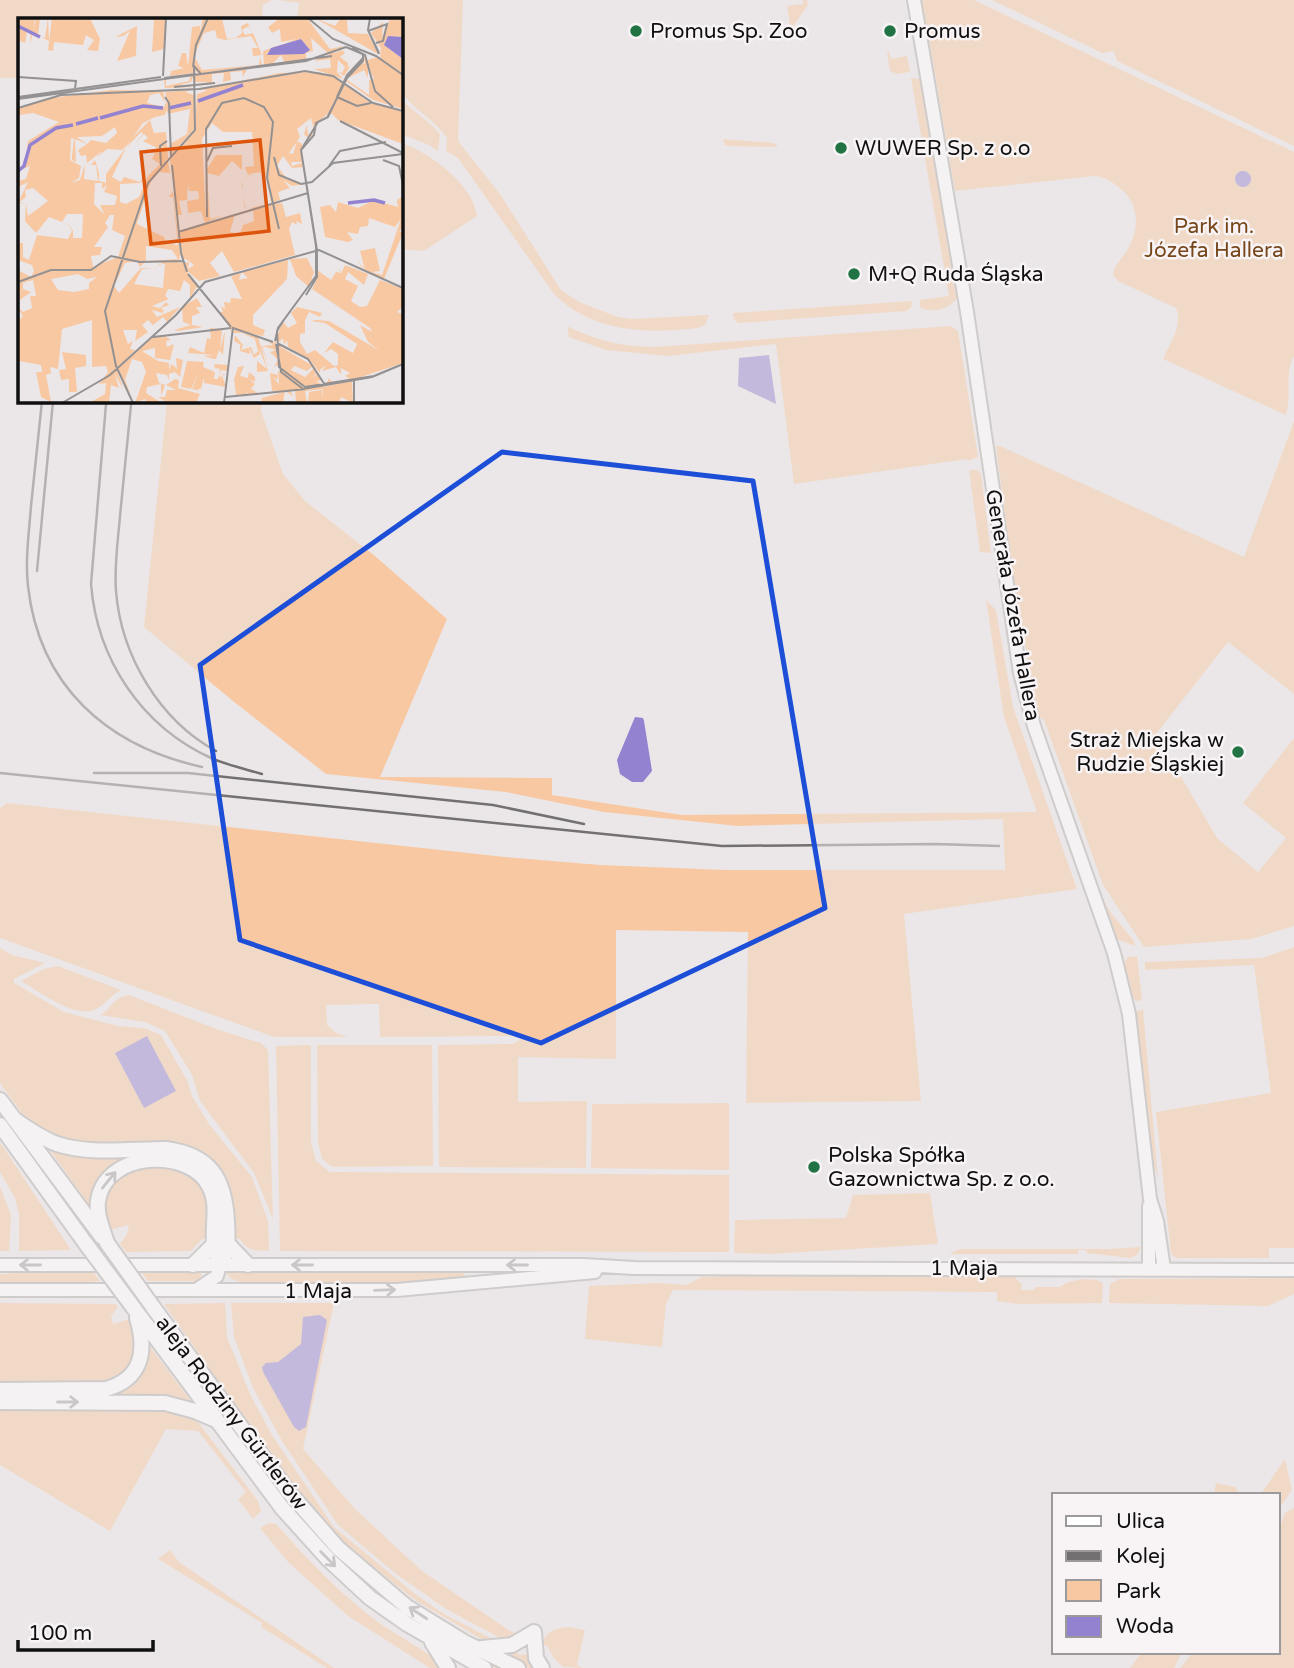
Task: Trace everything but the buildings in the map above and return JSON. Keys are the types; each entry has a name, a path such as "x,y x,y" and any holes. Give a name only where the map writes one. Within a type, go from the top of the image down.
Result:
{"main road":[{"name":"aleja Rodziny Gürtlerów","path":"0,1100 275,1474 338,1548 407,1607 477,1648 518,1668"},
{"path":"14,1119 38,1136 80,1149 166,1149 180,1151 202,1161 220,1181 223,1190 220,1265"},
{"name":"aleja Rodziny Gürtlerów","path":"0,1125 282,1508 328,1559 370,1598 432,1640 484,1668"},
{"path":"107,1243 98,1208 101,1189 106,1180 121,1166 145,1161 182,1164 202,1176 213,1197 221,1244 248,1265"},
{"path":"194,1265 221,1244"},
{"path":"0,1390 106,1389 125,1381 140,1363 142,1350 141,1332 133,1307"},
{"path":"0,1402 166,1404 195,1411 218,1421"},
{"path":"477,1648 512,1645 534,1632 536,1658 542,1668"},
{"path":"432,1640 448,1668"}],"street":[{"name":"Generała Józefa Hallera","path":"914,0 967,312 1020,673 1034,726 1114,953 1129,1014 1150,1199 1149,1269"},
{"name":"Generała Józefa Hallera","path":"1150,1199 1157,1221 1164,1269"},
{"name":"1 Maja","path":"0,1265 584,1265 634,1268 1294,1270"},
{"path":"196,1290 217,1276 220,1265"},
{"path":"220,1265 226,1278 244,1290"},
{"name":"1 Maja","path":"0,1290 397,1290 634,1268"}],"highlighted area":[{"path":"502,452 753,481 825,908 541,1043 240,940 200,665"}],"green space":[{"path":"0,0 272,0 263,5 262,18 18,18 18,78 0,78"},
{"path":"277,0 463,0 458,141 500,194 561,290 579,302 618,317 632,319 709,315 705,325 694,329 657,331 625,328 594,320 567,305 554,294 458,158 446,151 447,138 442,131 402,93 402,18 297,18 299,3"},
{"path":"803,0 807,0 808,5 791,33 787,6 803,4"},
{"name":"Park im. Józefa Hallera","path":"922,0 974,0 1294,152 1294,356 1289,370 1286,415 1163,359 1177,328 1178,315 1176,308 1118,281 1113,275 1135,233 1136,218 1132,203 1113,183 1094,176 955,191"},
{"path":"992,0 1294,0 1294,146 1117,61 1114,51 1102,53"},
{"path":"887,52 891,59 907,56 910,72 897,74 890,71"},
{"path":"911,78 921,79 959,294 948,306 936,310 920,307 920,300 949,296"},
{"path":"402,100 440,134 438,151 402,134"},
{"path":"723,139 774,143 778,147 728,146"},
{"path":"402,143 424,153 459,181 474,204 477,216 424,251 402,249"},
{"path":"912,301 911,308 906,311 739,323 734,320 733,313"},
{"path":"567,326 609,342 654,347 951,326 958,331 978,457 968,461 967,459 794,484 776,344 668,356 606,350 569,337"},
{"path":"167,402 262,402 261,411 283,474 305,501 375,556 447,619 380,777 552,778 552,795 682,815 1037,812 1004,717 986,600 996,610 1013,707 1077,889 904,914 921,1101 746,1103 748,932 616,930 616,1059 518,1057 518,1102 587,1101 586,1168 439,1167 438,1045 513,1044 521,1039 516,1036 380,1037 379,1004 326,1005 327,1025 336,1033 348,1037 274,1037 0,938 0,808 7,803 505,857 600,865 725,870 1005,870 1003,819 738,826 604,812 506,792 326,774 144,627"},
{"path":"1294,421 1294,694 1228,642 1156,734 1217,838 1258,872 1286,838 1243,803 1294,738 1294,926 1251,939 1144,947 1103,885 1044,720 1038,715 1013,578 996,446 1244,557"},
{"path":"969,470 977,470 981,474 991,553 980,552"},
{"path":"1101,896 1134,941 1135,946 1117,939"},
{"path":"1294,947 1294,1248 1269,1248 1269,1258 1176,1258 1171,1254 1156,1112 1271,1093 1254,965 1145,970 1145,962 1262,958"},
{"path":"0,948 12,955 45,963 14,979 14,983 64,1012 118,1026 144,1028 161,1035 209,1124 252,1177 268,1221 269,1251 253,1250 240,1239 232,1239 217,1167 201,1153 181,1146 82,1144 61,1141 33,1125 23,1115 0,1083"},
{"path":"1137,956 1142,1000 1136,1001 1131,995 1124,963 1128,957"},
{"path":"58,966 121,990 94,1010 86,1011 56,1002 21,981 44,969"},
{"path":"129,995 219,1030 261,1043 268,1050 273,1219 254,1173 200,1101 192,1075 165,1031 145,1022 100,1015 115,1001"},
{"path":"1143,1009 1158,1179 1147,1135 1134,1013"},
{"path":"311,1045 311,1142 316,1161 330,1172 729,1175 729,1252 280,1251 276,1046"},
{"path":"317,1045 432,1045 433,1166 332,1167 322,1159 318,1142"},
{"path":"729,1103 729,1170 591,1168 592,1104"},
{"path":"0,1142 71,1250 19,1251 19,1215 15,1198 0,1172"},
{"path":"46,1145 161,1153 208,1176 135,1158 92,1209"},
{"path":"169,1166 191,1173 208,1197 210,1239 202,1239 191,1251 126,1252 120,1244 129,1225 110,1230 106,1221 104,1203 109,1187 121,1174 134,1167"},
{"path":"0,1187 11,1215 9,1251 0,1251"},
{"path":"930,1193 938,1244 770,1254 734,1253 735,1220 846,1218 853,1195"},
{"path":"1141,1247 1137,1255 1130,1258 1087,1253 1086,1250 1078,1250 1078,1254 949,1254 960,1249"},
{"path":"91,1269 100,1281 0,1286 0,1274"},
{"path":"464,1269 465,1280 394,1285 247,1285 232,1279 225,1272"},
{"path":"140,1270 199,1271 202,1275 197,1281 148,1281"},
{"path":"1014,1276 1022,1285 1021,1290 1060,1287 1083,1279 1103,1283 1102,1303 1018,1304 997,1301 997,1292 673,1290 666,1304 662,1347 585,1339 589,1286 660,1283 686,1285 702,1277"},
{"path":"1294,1278 1294,1294 1268,1306 1109,1303 1110,1284 1119,1279"},
{"path":"0,1303 116,1304 118,1307 111,1316 113,1324 130,1319 137,1341 131,1368 111,1383 0,1386"},
{"path":"225,1303 227,1337 250,1394 272,1435 334,1527 415,1594 444,1614 498,1642 488,1643 415,1600 331,1533 299,1497 164,1304"},
{"path":"231,1303 334,1303 303,1449 355,1509 422,1571 519,1637 514,1640 502,1639 446,1609 396,1574 338,1525 282,1441 253,1388 234,1337"},
{"path":"145,1314 151,1314 343,1560 507,1668 495,1668 450,1645 372,1592 305,1528"},
{"path":"147,1343 194,1405 0,1395 113,1392"},
{"path":"149,1406 185,1414 198,1422 258,1501 261,1511 253,1519 238,1499 246,1492 198,1431 166,1429 110,1531 0,1465 0,1407"},
{"path":"1285,1459 1292,1490 1280,1507 1280,1493 1261,1493"},
{"path":"1216,1483 1235,1487 1239,1493 1214,1493"},
{"path":"1294,1508 1294,1668 1180,1668 1191,1654 1280,1654 1280,1527 1285,1513"},
{"path":"269,1523 276,1524 350,1600 445,1668 430,1668 348,1616 288,1562 260,1528"},
{"path":"170,1550 179,1562 334,1668 327,1668 261,1627 262,1623 158,1559"},
{"path":"569,1627 585,1630 577,1665 582,1668 563,1667 547,1646 542,1644 552,1631"},
{"path":"510,1649 520,1655 531,1654 536,1668 529,1668 495,1652"},
{"path":"1140,1654 1181,1654 1174,1668 1130,1668"}],"water":[{"path":"1240,171 1246,171 1251,179 1249,185 1240,187 1235,182 1235,176"},
{"path":"769,355 776,404 738,386 739,358"},
{"path":"635,717 643,718 644,721 652,771 643,782 632,782 620,774 617,760"},
{"path":"147,1036 176,1091 144,1108 115,1053"},
{"path":"320,1315 327,1320 306,1427 299,1431 294,1427 262,1367 266,1363 278,1362 301,1344 303,1317"}],"railway":[{"path":"42,402 27,566 35,622 46,654 63,682 84,706 108,727 136,744 202,767"},
{"path":"37,571 53,402"},
{"path":"106,404 91,584 102,638 127,687 144,709 164,728 211,758 262,774"},
{"path":"131,405 116,563 119,615 135,662 146,683 177,722 216,751"},
{"path":"0,773 722,846 999,846"},
{"path":"94,773 188,773 493,805 584,824"}],"place":[{"name":"Promus Sp. Zoo","path":"636,31"},
{"name":"Promus","path":"890,31"},
{"name":"WUWER Sp. z o.o","path":"841,148"},
{"name":"M+Q Ruda Śląska","path":"854,274"},
{"name":"Straż Miejska w Rudzie Śląskiej","path":"1238,752"},
{"name":"Polska Spółka Gazownictwa Sp. z o.o.","path":"814,1167"}]}
